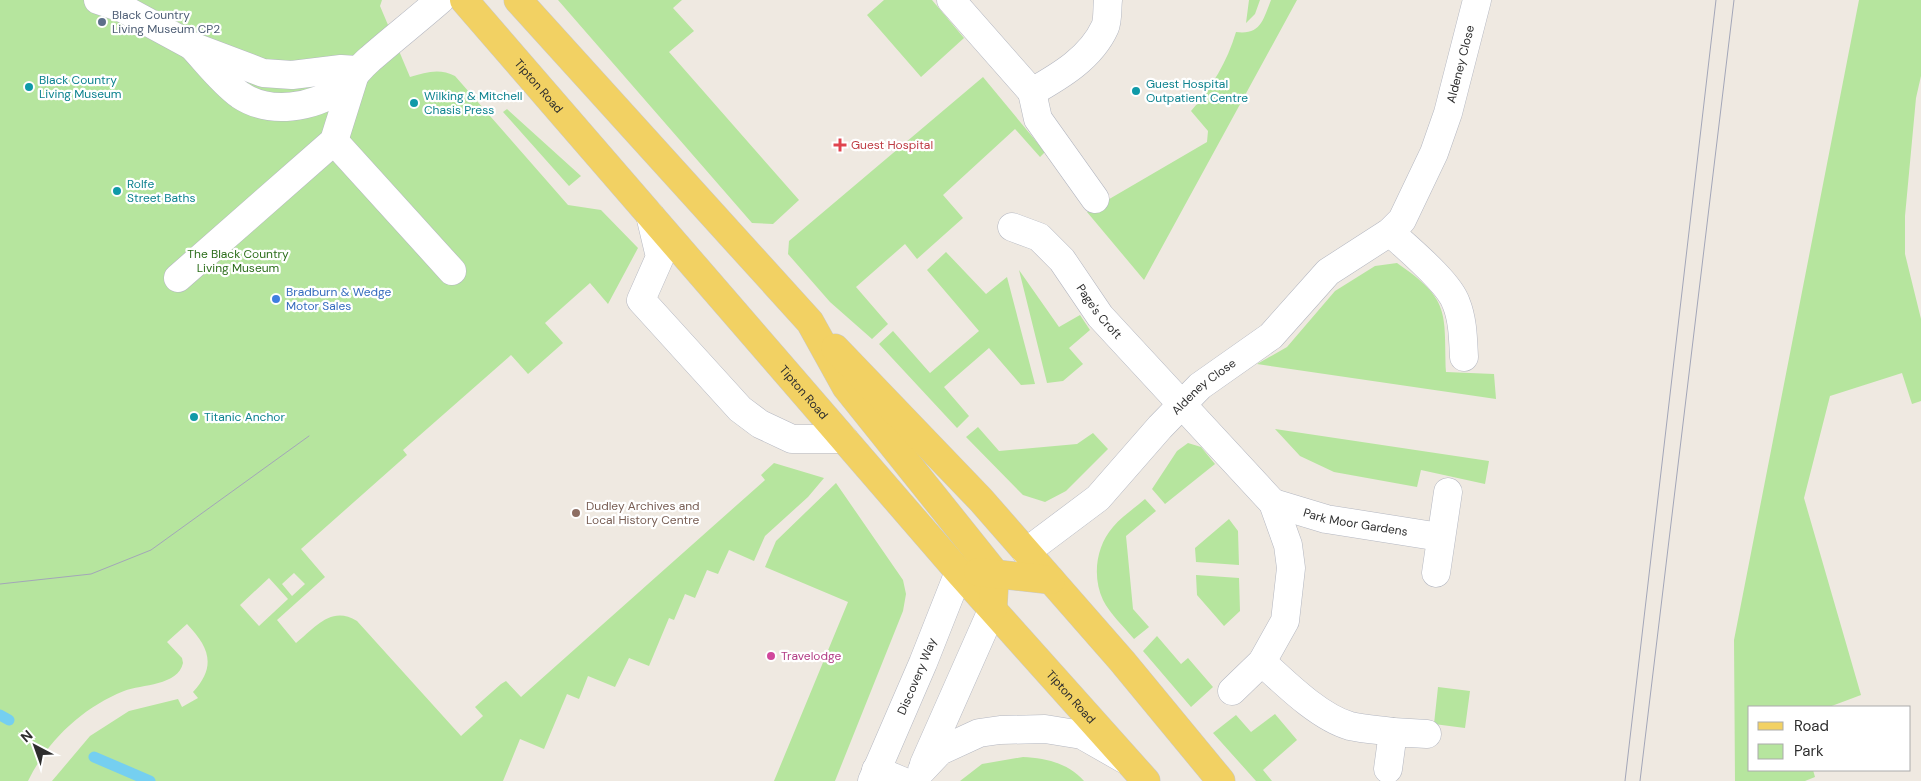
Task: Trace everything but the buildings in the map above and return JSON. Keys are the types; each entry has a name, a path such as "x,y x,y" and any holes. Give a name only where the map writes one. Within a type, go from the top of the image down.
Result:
{"main road":[{"name":"Tipton Road","path":"464,0 959,572 1137,772"},
{"path":"518,0 802,314 980,500 1122,661 1221,781"},
{"path":"802,314 846,387 996,573 993,608"},
{"path":"996,573 1026,552"},
{"path":"959,572 996,573 1050,580"}],"street":[{"path":"98,0 122,8 192,46 263,73 292,75 341,68 356,70"},
{"path":"178,278 334,141 356,70 440,0"},
{"path":"1032,92 1061,75 1090,51 1106,26 1108,0"},
{"name":"Aldeney Close","path":"1026,552 1098,498 1160,427 1200,386 1271,336 1328,272 1390,232 1402,220 1434,153 1461,68 1477,0"},
{"path":"954,1 1032,92 1038,119 1095,199"},
{"path":"334,141 452,271"},
{"path":"650,215 660,257 641,300 740,409 760,424 792,439 844,439"},
{"name":"Page's Croft","path":"1012,227 1039,237 1062,260 1100,316 1182,406"},
{"path":"1390,232 1438,278 1456,300 1461,318 1464,357"},
{"path":"1182,406 1272,503 1288,545 1290,578 1285,621 1262,662 1232,691"},
{"path":"1436,573 1448,492"},
{"name":"Park Moor Gardens","path":"1272,503 1326,519 1440,537"},
{"name":"Discovery Way","path":"874,776 959,572"},
{"path":"914,777 993,608"},
{"path":"1262,662 1289,687 1320,710 1349,725 1393,732 1427,734"},
{"path":"874,776 914,777 940,751 979,733 1000,730 1045,729 1082,735 1137,772"},
{"path":"1388,769 1393,732"}],"green space":[{"name":"The Black Country Living Museum","path":"0,0 382,0 380,6 410,77 438,71 455,76 568,205 601,210 638,248 608,304 590,283 545,323 563,343 528,374 511,355 403,450 407,455 301,549 325,577 277,620 296,643 317,625 331,617 348,617 357,621 461,736 483,716 475,707 501,684 506,681 521,697 765,480 761,475 774,463 824,478 808,497 765,536 754,561 729,550 718,574 707,570 695,598 685,594 674,620 669,618 649,666 629,658 615,687 588,676 579,699 567,694 544,749 520,739 503,781 52,781 90,736 129,711 178,699 182,707 198,698 193,692 201,683 205,674 207,657 201,641 187,624 167,642 182,658 183,663 180,671 167,680 124,691 94,706 80,716 56,739 36,766 28,781 0,781","holes":["294,573 305,584 292,596 282,584","269,578 288,599 259,626 240,605"]},
{"path":"558,0 682,0 673,8 694,31 669,52 799,200 773,224 752,223"},
{"path":"884,0 932,0 964,38 921,77 867,15"},
{"path":"1249,0 1260,0 1255,14 1246,23"},
{"path":"1271,0 1297,0 1144,280 1087,212 1207,142 1208,131 1191,111 1206,93 1218,74 1236,32 1251,31 1260,25"},
{"path":"1859,0 1921,0 1921,76 1916,98 1905,216 1905,254 1921,319 1921,401 1912,404 1902,373 1830,396 1804,498 1861,695 1832,706 1748,706 1748,771 1813,771 1815,777 1805,781 1735,781 1734,640"},
{"path":"983,77 1045,152 1040,157 1015,129 943,195 963,218 917,259 905,244 856,287 888,324 872,339 830,302 788,254 789,241"},
{"path":"507,109 581,176 569,186 503,112"},
{"path":"946,252 986,294 1007,277 1035,384 1021,385 989,348 944,387 969,416 957,428 879,344 893,331 930,373 979,331 927,270"},
{"path":"1397,263 1427,287 1436,298 1441,309 1444,321 1446,372 1494,374 1496,399 1257,364 1287,347 1335,291 1375,266"},
{"path":"1019,270 1059,327 1080,315 1090,330 1069,348 1083,364 1063,381 1047,383"},
{"path":"978,427 999,451 1077,444 1093,433 1108,449 1066,491 1045,502 1023,495 966,437"},
{"path":"1275,429 1489,461 1485,484 1421,470 1417,487 1334,472 1300,456"},
{"path":"1188,443 1201,447 1215,464 1165,504 1152,489 1177,451"},
{"path":"836,483 903,580 906,594 903,611 835,781 774,781 848,602 765,567 776,541"},
{"path":"1145,499 1156,511 1126,536 1133,609 1149,627 1134,639 1113,615 1103,600 1097,572 1099,552 1107,535 1124,516"},
{"path":"1229,519 1238,531 1239,565 1196,562 1195,548"},
{"path":"1196,575 1239,578 1240,611 1224,626 1197,595"},
{"path":"1157,636 1181,664 1188,658 1213,687 1191,707 1143,651"},
{"path":"1438,687 1470,691 1465,728 1434,724"},
{"path":"1275,714 1297,740 1263,770 1272,781 1256,781 1213,733 1236,715 1251,732"},
{"path":"1023,757 1040,759 1064,766 1084,781 960,781 982,764"}],"waterway":[{"path":"0,715 9,720"},
{"path":"94,757 150,781"}],"tram line":[{"path":"1625,781 1716,0"},
{"path":"1640,781 1734,0"},
{"path":"0,584 91,574 151,550 309,436"}],"place":[{"name":"Black Country Living Museum CP2","path":"102,22"},
{"name":"Black Country Living Museum","path":"29,87"},
{"name":"Guest Hospital Outpatient Centre","path":"1136,91"},
{"name":"Wilking & Mitchell Chasis Press","path":"414,103"},
{"name":"Guest Hospital","path":"840,145"},
{"name":"Rolfe Street Baths","path":"117,191"},
{"name":"Bradburn & Wedge Motor Sales","path":"276,299"},
{"name":"Titanic Anchor","path":"194,417"},
{"name":"Dudley Archives and Local History Centre","path":"576,513"},
{"name":"Travelodge","path":"771,656"}]}
